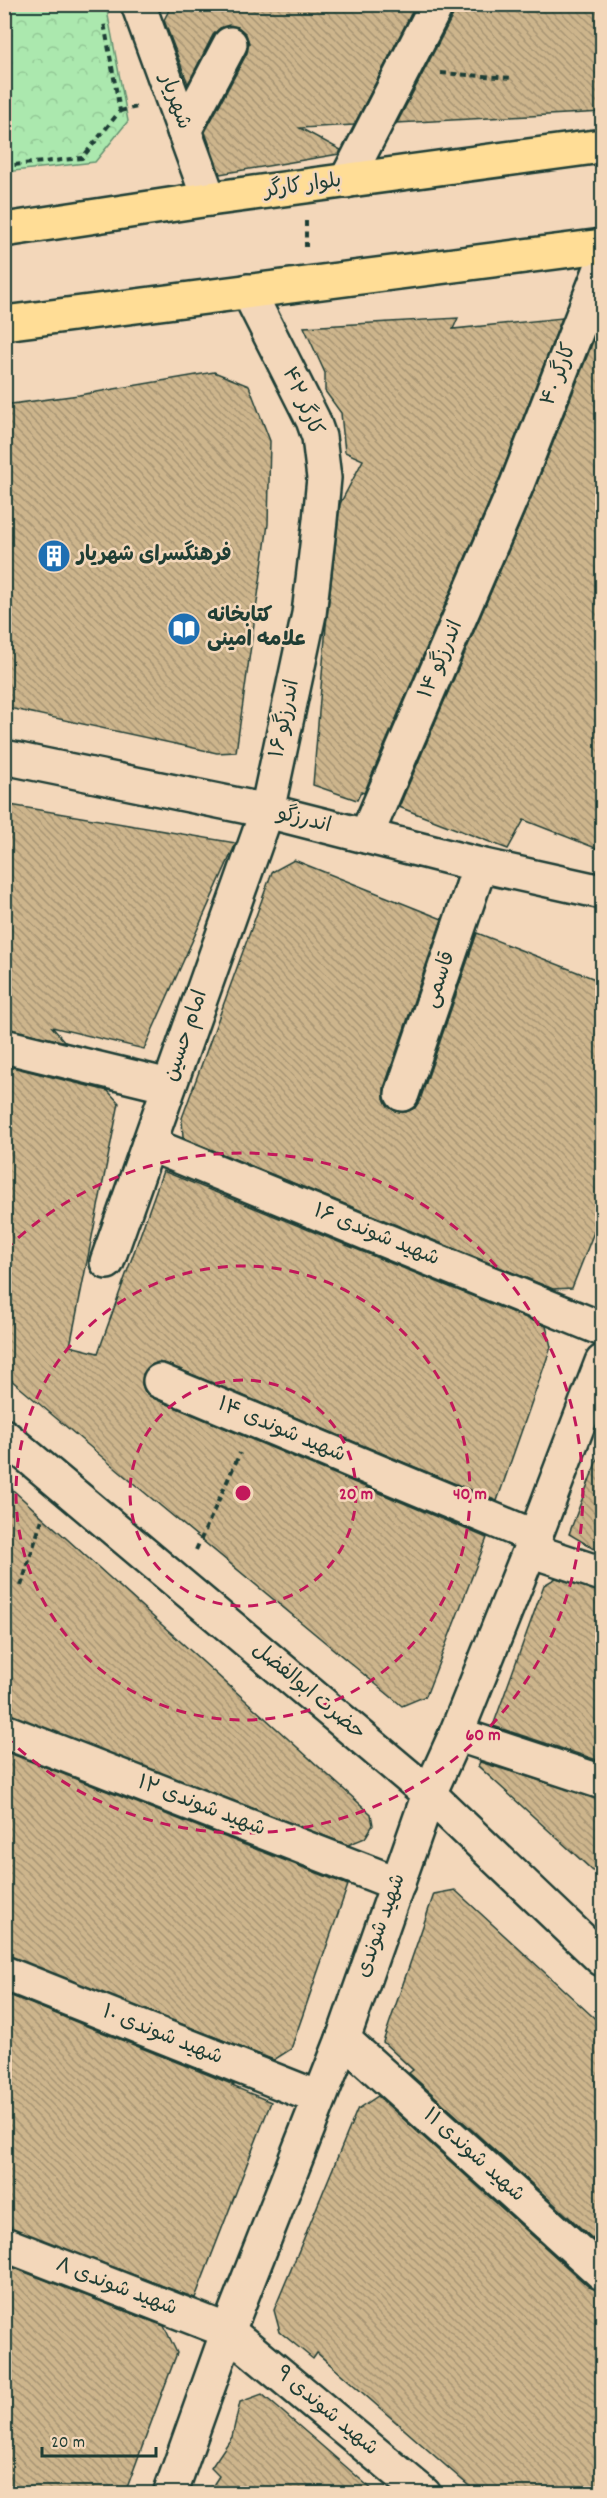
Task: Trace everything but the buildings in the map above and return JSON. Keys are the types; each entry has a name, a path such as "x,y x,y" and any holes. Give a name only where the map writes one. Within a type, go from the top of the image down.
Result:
{"main road":[{"name":"بلوار کارگر","path":"4,230 209,199 603,146"},
{"path":"4,323 603,246"}],"street":[{"name":"شهریار","path":"138,4 209,199"},
{"path":"346,181 437,4"},
{"path":"184,131 230,44"},
{"name":"کارگر ۴۰","path":"517,484 603,266"},
{"name":"کارگر ۴۲","path":"248,291 316,428 324,478 320,520"},
{"name":"اندرزگو ۱۴","path":"366,836 517,484"},
{"name":"اندرزگو ۱۶","path":"267,811 309,614 320,520"},
{"name":"اندرزگو","path":"4,757 267,811 480,865 603,892"},
{"name":"امام حسین","path":"107,1262 267,811"},
{"name":"قاسمی","path":"402,1094 480,865"},
{"path":"4,1047 169,1086"},
{"name":"شهید شوندی ۱۶","path":"149,1144 603,1329"},
{"name":"شهید شوندی","path":"170,2493 228,2331 343,2039 429,1794 456,1734 600,1376"},
{"name":"شهید شوندی ۱۴","path":"160,1381 255,1420 603,1574"},
{"name":"حضرت ابوالفضل","path":"4,1436 429,1794 603,1959"},
{"name":"شهید شوندی ۱۲","path":"4,1731 398,1884"},
{"path":"456,1734 603,1782"},
{"name":"شهید شوندی ۱۰","path":"4,1973 319,2098"},
{"name":"شهید شوندی ۱۱","path":"343,2039 603,2273"},
{"name":"شهید شوندی ۸","path":"4,2244 228,2331"},
{"name":"شهید شوندی ۹","path":"228,2331 424,2493"}],"path":[{"path":"4,12 11,4"},
{"path":"4,166 82,158 120,111 102,16"},
{"path":"403,70 512,78"},
{"path":"306,186 306,284"},
{"path":"180,1584 255,1420"},
{"path":"21,1586 54,1478"}],"green space":[{"path":"4,5 106,5 128,121 95,162 5,172"}],"place":[{"name":"فرهنگسرای شهریار","path":"54,556"},
{"name":"کتابخانه علامه امینی","path":"184,629"}]}
